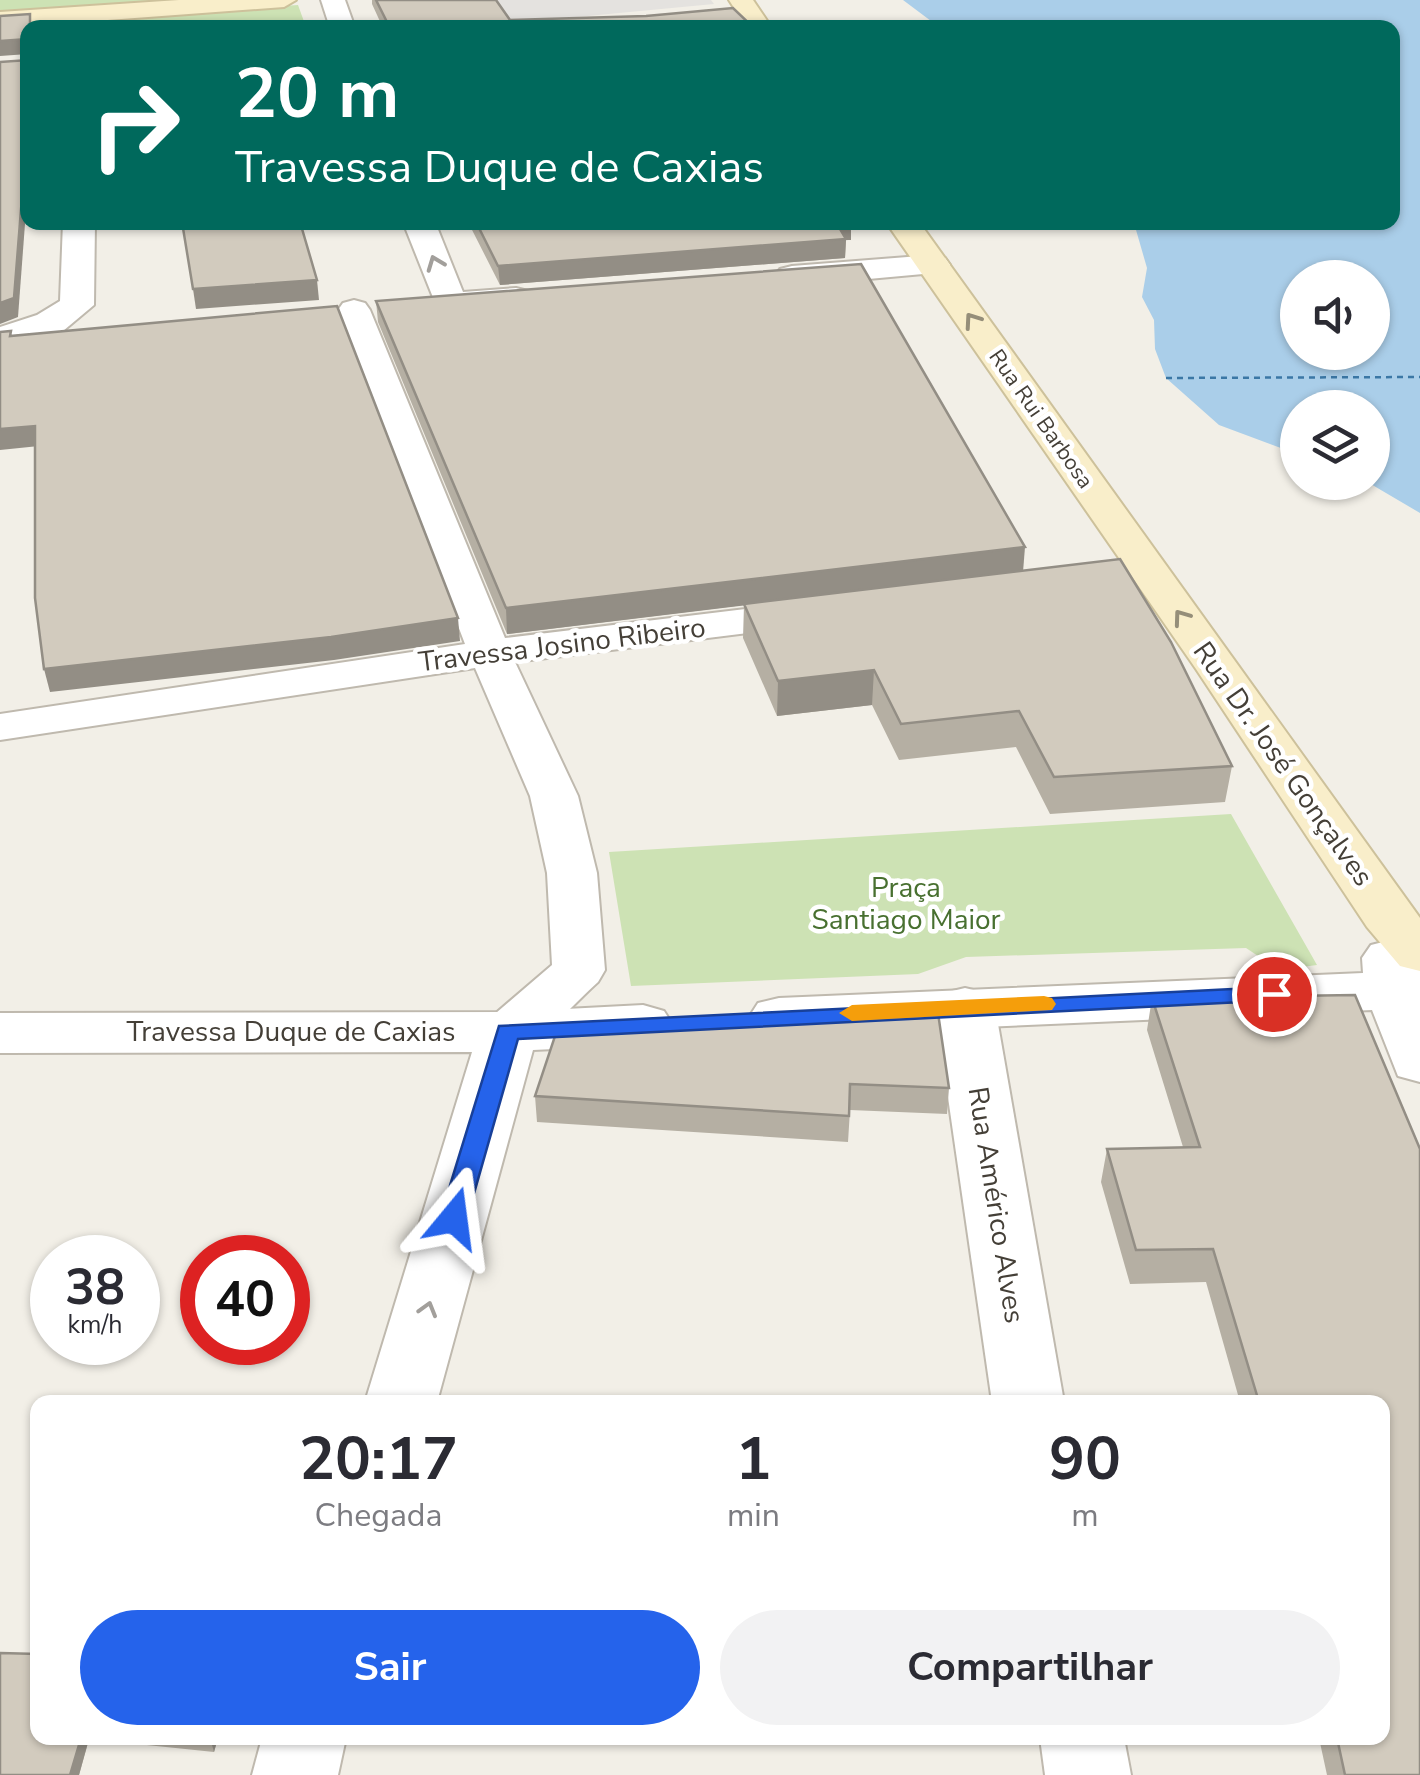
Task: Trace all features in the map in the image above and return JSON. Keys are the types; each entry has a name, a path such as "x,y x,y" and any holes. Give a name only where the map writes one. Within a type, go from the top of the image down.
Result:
{"main road":[{"path":"92,20 284,0"},
{"name":"Rua Rui Barbosa","path":"908,230 1127,575"},
{"name":"Rua Dr. José Gonçalves","path":"1127,575 1219,668 1405,962"}],"street":[{"path":"717,14 750,13"},
{"path":"0,338 50,323 77,305 79,230"},
{"path":"422,230 450,303"},
{"path":"760,279 933,265"},
{"path":"403,1395 508,1032 579,970 572,872 554,796 490,653 366,310 542,296"},
{"path":"0,338 94,331"},
{"name":"Travessa Josino Ribeiro","path":"0,727 490,653 857,608"},
{"path":"1405,962 1420,1062"},
{"name":"Travessa Duque de Caxias","path":"0,1033 508,1032 965,1007 1405,962"},
{"name":"Rua Américo Alves","path":"965,1007 1027,1395"},
{"path":"295,1775 302,1745"},
{"path":"1083,1745 1088,1775"}],"green space":[{"path":"0,0 239,0 0,17"},
{"path":"298,5 303,20 130,20 130,16"},
{"name":"Praça Santiago Maior","path":"1231,814 1317,965 1279,970 1246,948 966,957 918,974 631,986 609,852"}],"shaded area":[{"path":"486,0 711,0 714,4 545,20 500,20"}],"water":[{"path":"903,0 1420,0 1420,513 1390,495 1390,390 1280,390 1280,448 1219,425 1166,378 1155,349 1154,320 1142,297 1147,268 1136,230 1400,230 1400,20 930,20"}],"building":[{"path":"376,0 496,0 510,20 386,20"},
{"path":"733,8 746,20 510,20 646,16"},
{"path":"30,14 30,20 20,20 20,40 0,41 0,16"},
{"path":"20,61 20,222 14,298 0,303 0,62"},
{"path":"183,230 302,230 317,280 193,289"},
{"path":"480,230 841,230 846,239 498,266"},
{"path":"861,264 1025,547 506,608 376,301"},
{"path":"337,306 458,618 331,637 44,669 35,598 35,426 0,429 0,332 11,331 10,336"},
{"path":"1120,559 1171,642 1232,766 1054,777 1019,711 901,724 874,670 778,681 744,604"},
{"path":"1355,995 1420,1149 1420,1775 1345,1775 1339,1745 1390,1745 1390,1395 1257,1395 1213,1249 1136,1250 1107,1149 1200,1147 1152,998"},
{"path":"835,1013 938,1013 949,1088 850,1084 849,1116 535,1096 555,1036 573,1026"},
{"path":"0,1653 30,1654 30,1745 79,1745 70,1775 0,1775"}],"ferry route":[{"path":"1166,378 1420,377"}],"slow traffic":[{"path":"852,1013 1044,1004"}],"route":[{"path":"454,1218 508,1032 1274,994"}]}
